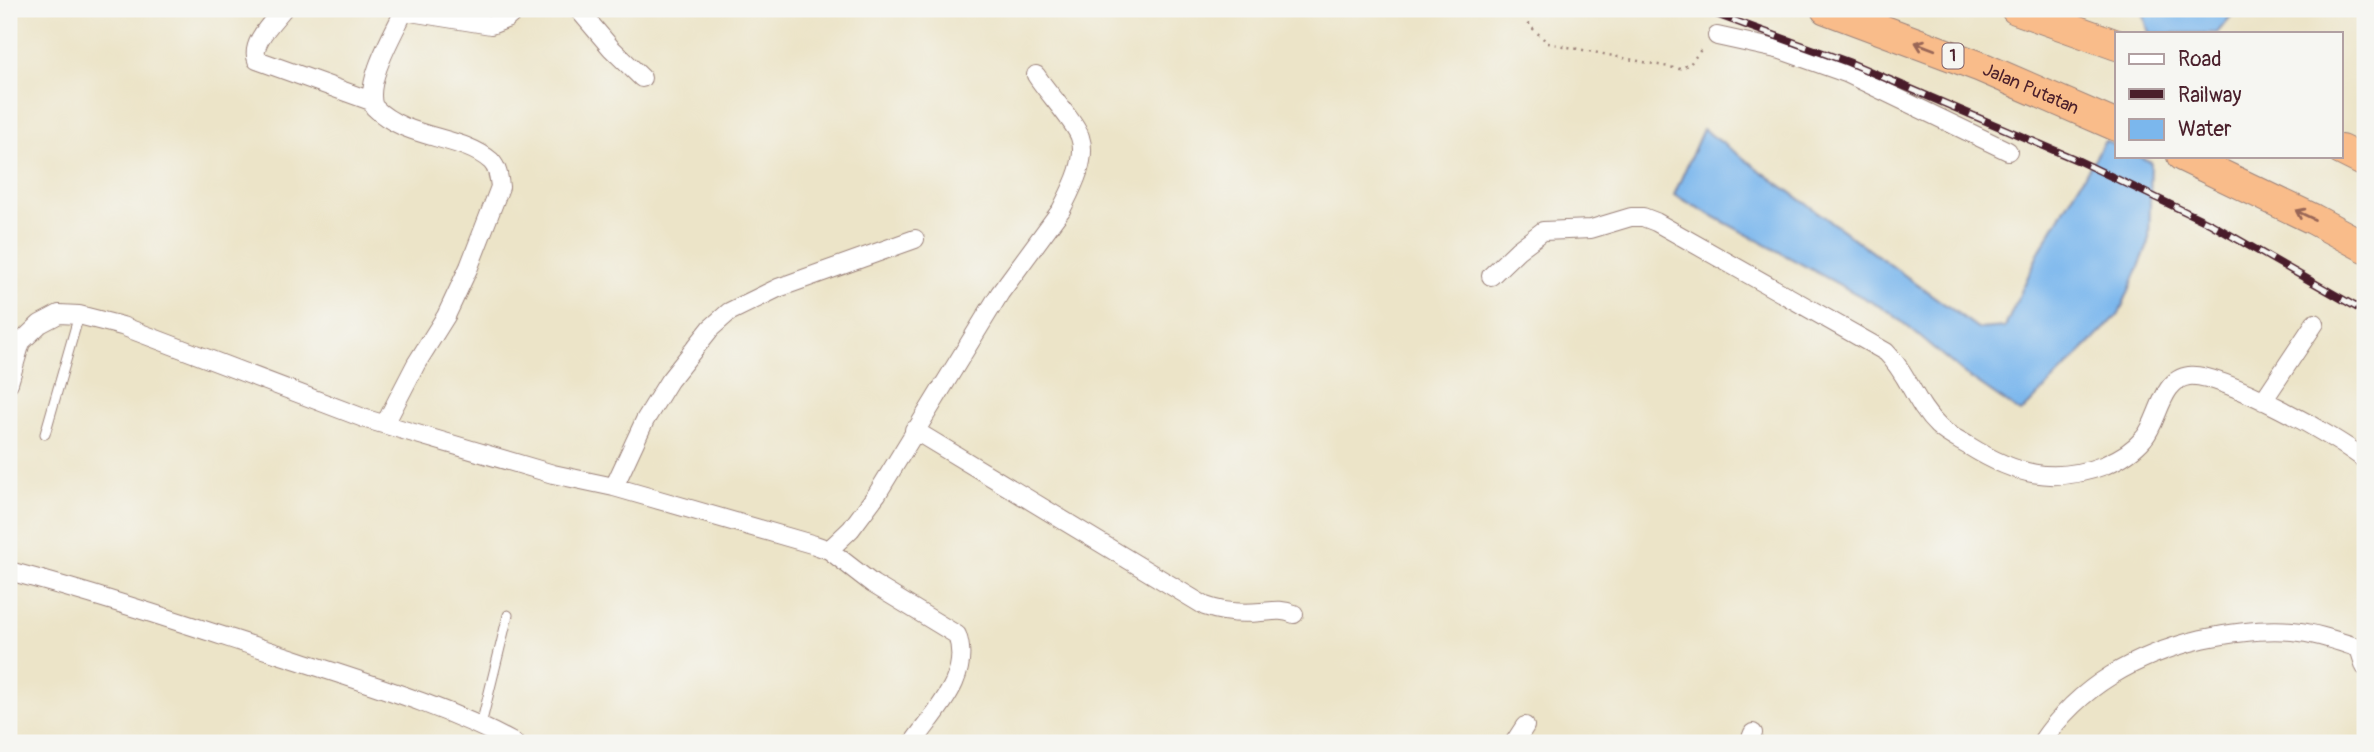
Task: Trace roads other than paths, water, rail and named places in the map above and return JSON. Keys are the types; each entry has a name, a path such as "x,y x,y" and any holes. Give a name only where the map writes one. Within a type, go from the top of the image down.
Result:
{"highway":[{"name":"Jalan Putatan","path":"1826,9 1981,67 2115,125"},
{"path":"2016,9 2111,42"},
{"path":"2342,150 2365,162"},
{"path":"2187,158 2314,219 2365,247"}],"street":[{"path":"283,9 258,43 254,53 257,60 371,101"},
{"path":"385,424 470,268 500,187 498,172 492,162 470,149 391,122 374,107 371,91 379,65 405,10 491,25 506,19 517,9"},
{"path":"578,9 611,48 642,78"},
{"path":"1717,36 1781,50 1846,73 2008,151"},
{"path":"829,550 852,529 877,494 1000,293 1061,210 1075,181 1083,148 1080,135 1036,75"},
{"path":"1491,276 1543,231 1591,229 1605,227 1631,217 1643,217 1886,352 1899,365 1924,411 1939,427 1986,457 2018,471 2042,476 2068,476 2116,460 2131,451 2149,430 2169,389 2177,380 2187,376 2211,379 2263,401 2329,436 2365,460"},
{"path":"614,487 645,420 668,381 711,328 730,312 778,288 915,239"},
{"path":"9,383 21,342 40,324 59,314 79,315 122,326 385,424 553,474 614,487 829,550 873,584 957,635 962,649 956,681 913,743"},
{"path":"2263,401 2315,323"},
{"path":"914,430 1205,606 1222,612 1264,612 1281,609 1294,614"},
{"path":"9,571 378,686 481,725 514,743"},
{"path":"2041,743 2069,708 2090,688 2114,672 2162,650 2214,637 2267,630 2319,635 2362,645 2365,667"},
{"path":"1514,743 1525,726"}],"lane":[{"path":"45,434 79,315"},
{"path":"481,725 508,615"}],"water":[{"path":"2142,9 2237,9 2218,32 2149,32"},
{"path":"1703,129 1979,329 2005,327 2040,250 2105,141 2115,145 2115,158 2142,158 2151,162 2149,243 2119,314 2021,413 1966,375 1890,312 1674,195"}],"railway":[{"path":"1702,9 1848,62 2077,160 2211,224 2365,312"}]}
